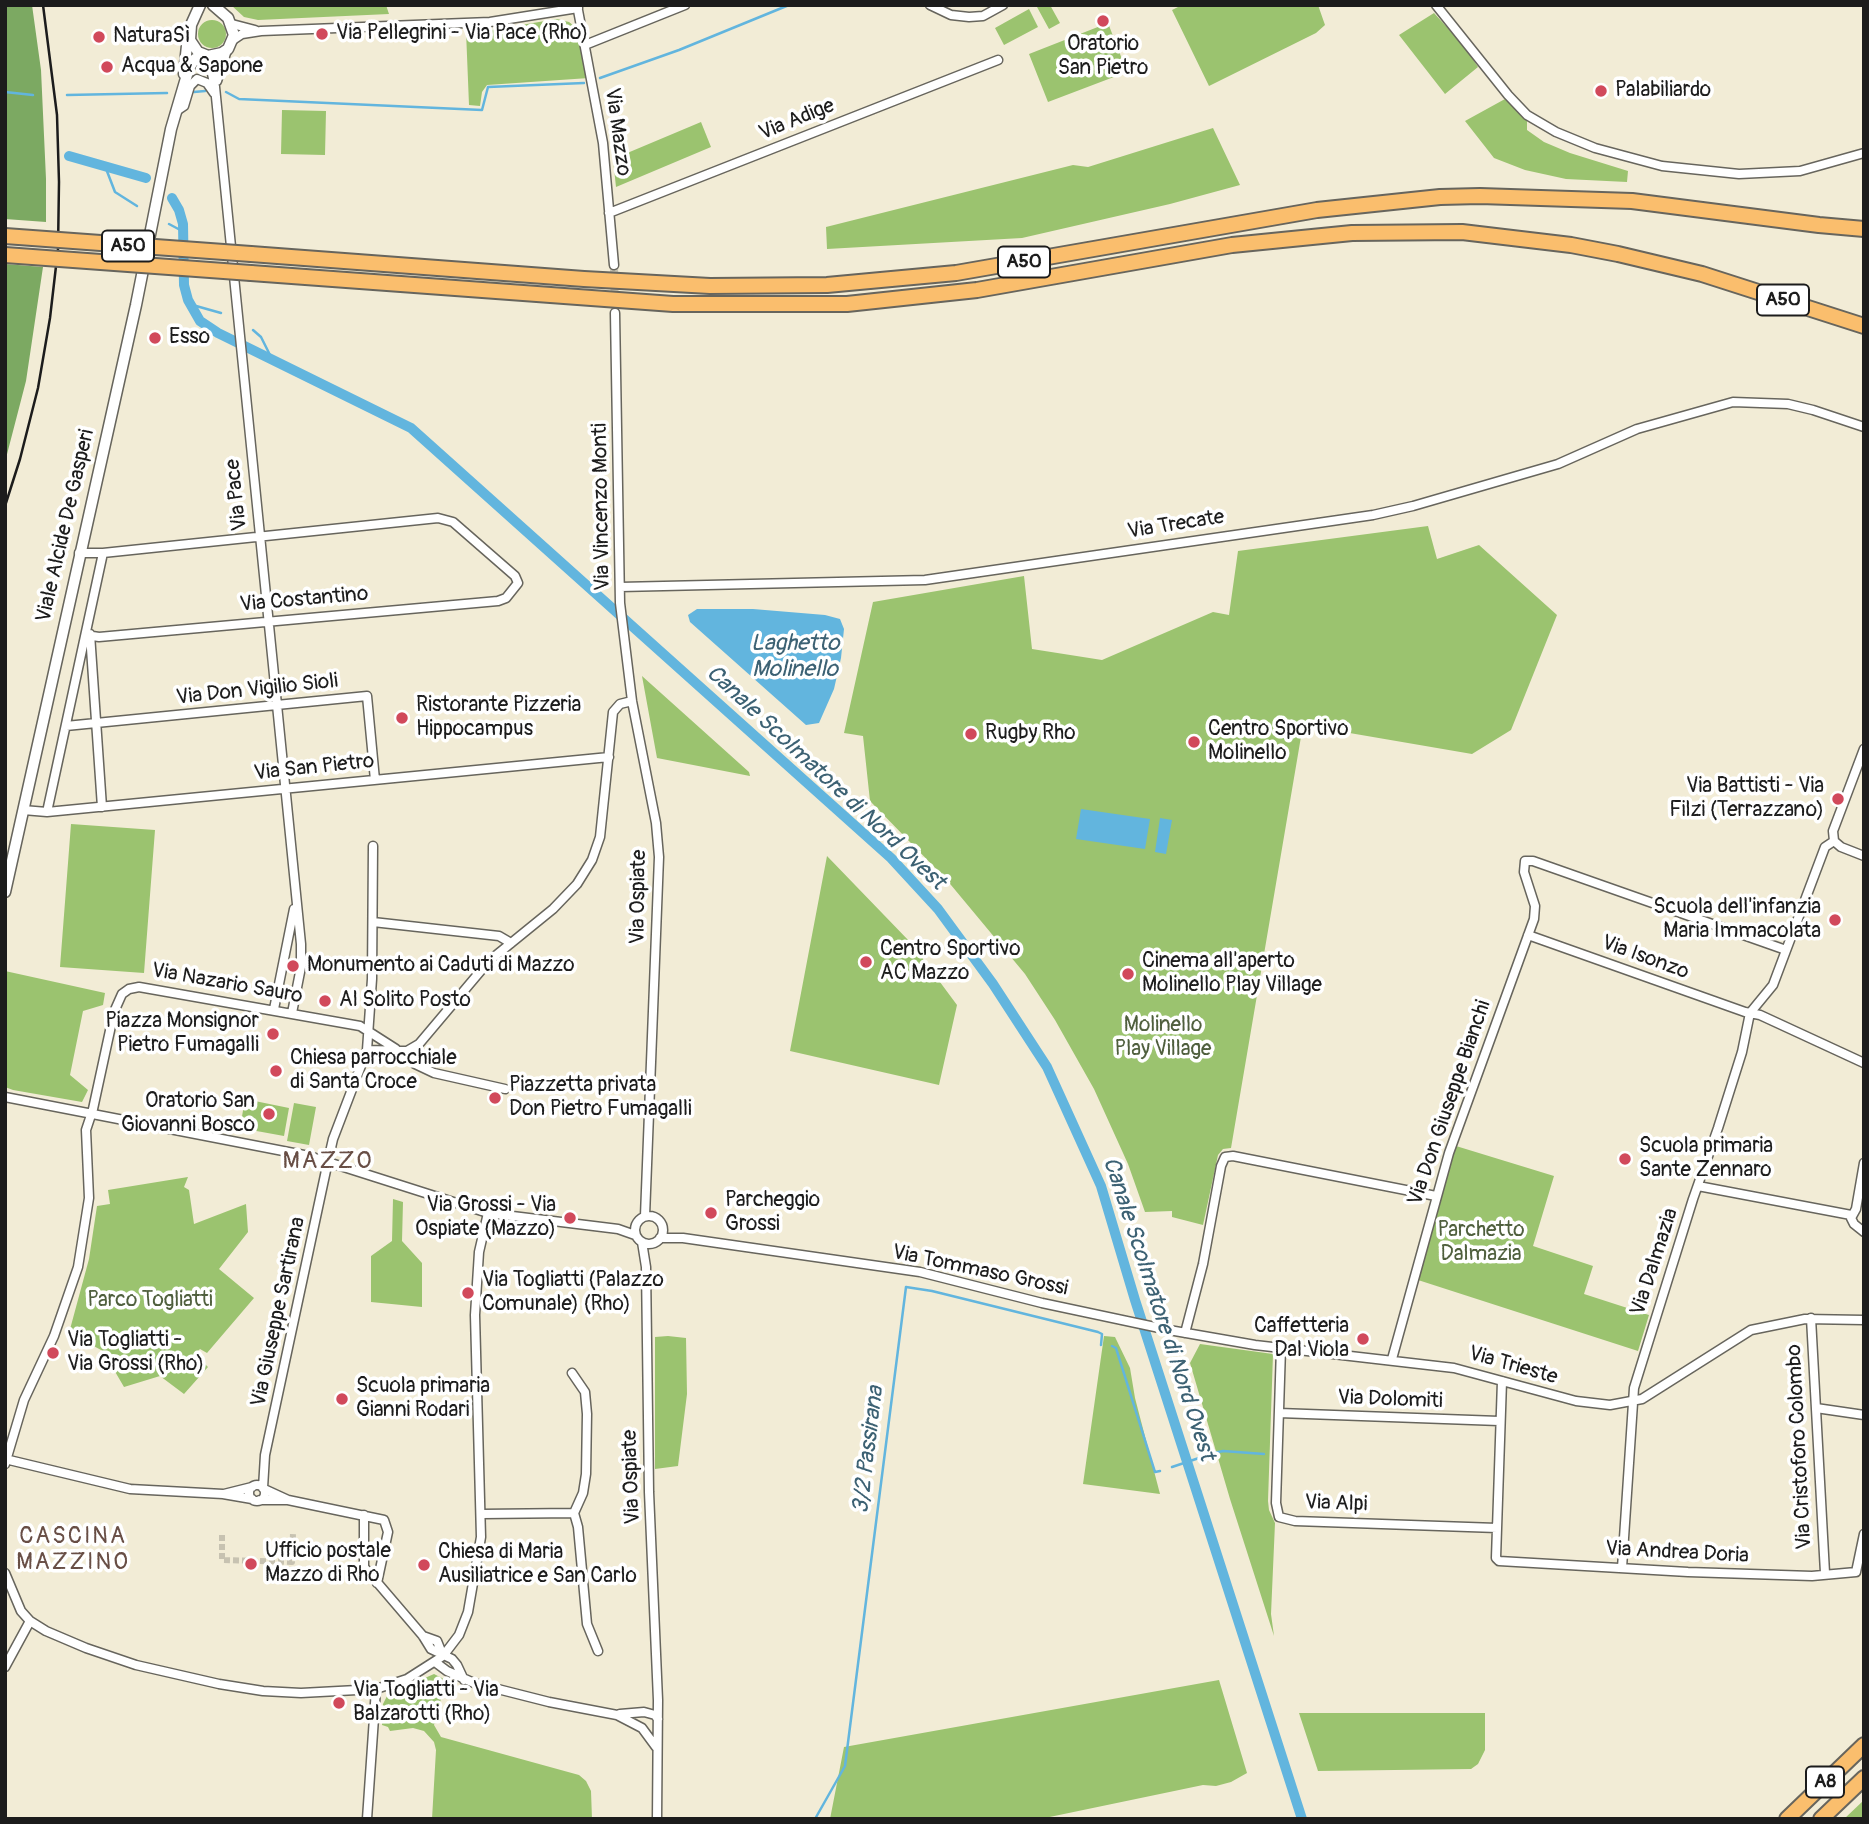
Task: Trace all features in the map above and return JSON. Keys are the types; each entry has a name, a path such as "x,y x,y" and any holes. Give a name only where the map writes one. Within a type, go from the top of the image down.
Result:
{"highway":[{"name":"A50","path":"5,236 710,286 827,285 956,273 1317,211 1440,197 1632,201 1864,229"},
{"name":"A50","path":"5,255 673,304 847,304 976,290 1232,245 1352,233 1462,232 1570,245 1618,254 1702,274 1864,326"},
{"name":"A8","path":"1787,1819 1864,1745"},
{"name":"A8","path":"1821,1819 1864,1778"}],"street":[{"path":"200,5 189,33 193,47 207,55 222,53 242,34 261,31 481,23 577,6"},
{"path":"214,5 232,24 261,31"},
{"path":"585,45 685,5"},
{"path":"930,5 951,15 969,18 983,16 1003,5"},
{"path":"1436,5 1527,115 1556,132 1595,148 1662,166 1738,174 1800,170 1864,153"},
{"name":"Via Mazzo","path":"577,6 603,143 614,265"},
{"path":"195,19 208,11 222,14"},
{"path":"231,44 232,24"},
{"name":"Viale Alcide De Gasperi","path":"184,80 189,33"},
{"name":"Via Pace","path":"215,92 231,44"},
{"name":"Viale Alcide De Gasperi","path":"5,892 171,129 184,80 193,61 207,55"},
{"name":"Via Pace","path":"207,55 215,92 297,899 302,956 292,1013"},
{"name":"Via Adige","path":"609,213 998,60"},
{"path":"178,106 184,106 190,86 197,79 207,83 215,92"},
{"name":"Via Vincenzo Monti","path":"615,313 620,603 633,704"},
{"name":"Via Trecate","path":"620,587 925,580 1373,515 1558,464 1637,429 1721,405 1747,402 1788,404 1864,427"},
{"name":"Via Costantino","path":"88,636 498,601 506,598 518,583 515,576 447,518 261,538"},
{"path":"79,553 261,538"},
{"path":"102,807 88,636 103,553"},
{"path":"47,812 88,636"},
{"name":"Via Don Vigilio Sioli","path":"66,726 367,696 375,780"},
{"path":"373,846 373,922 367,1050 407,1051 428,1035 489,961 562,901 577,884 592,860 600,837 615,708 620,704 633,704"},
{"name":"Via Ospiate","path":"633,704 655,814 659,858 645,1216"},
{"path":"1864,749 1833,831 1834,841 1841,847 1864,856"},
{"name":"Via San Pietro","path":"23,810 47,812 609,757"},
{"path":"1750,1013 1773,985 1825,847 1834,841"},
{"name":"Via Don Giuseppe Bianchi","path":"1392,1359 1436,1196 1500,1007 1534,919 1535,906 1524,872 1526,860 1786,950"},
{"name":"Via Pace","path":"274,1009 297,899"},
{"path":"373,922 499,936 511,943"},
{"name":"Via Isonzo","path":"1528,935 1776,1021 1864,1063"},
{"path":"285,955 295,953 302,956"},
{"name":"Via Nazario Sauro","path":"90,1114 118,1000 129,989 139,987 274,1009 367,1029"},
{"name":"Via Dalmazia","path":"1622,1568 1637,1374 1738,1064 1750,1013"},
{"path":"367,1029 396,1049"},
{"name":"Via Giuseppe Sartirana","path":"256,1499 264,1497 258,1487 333,1139 367,1050"},
{"path":"407,1051 415,1064 428,1071 505,1089"},
{"path":"5,1097 328,1161 488,1213 618,1229 635,1235 645,1243 661,1233 657,1218 645,1216 635,1225 618,1229"},
{"path":"90,1114 85,1136 89,1198 78,1267 54,1336 24,1400 6,1461 130,1489 288,1500 384,1520 388,1527 377,1583"},
{"path":"1185,1333 1205,1254 1224,1157 1233,1156 1436,1196"},
{"path":"1862,1228 1854,1224 1864,1163"},
{"path":"1698,1186 1858,1210"},
{"path":"5,1573 15,1600 30,1621 46,1631 96,1652 162,1672 219,1684 263,1691 301,1693 376,1689 407,1679 439,1659 456,1641 462,1628 479,1560 482,1514 475,1315 478,1262 488,1213"},
{"path":"635,1225 635,1235"},
{"name":"Via Tommaso Grossi","path":"661,1233 920,1272 1185,1333"},
{"name":"Via Ospiate","path":"645,1243 649,1479 658,1719 657,1819"},
{"name":"Via Trieste","path":"1185,1333 1281,1348 1454,1368 1576,1401 1610,1405 1642,1399 1751,1330 1811,1318 1864,1320"},
{"name":"Via Cristoforo Colombo","path":"1811,1318 1825,1573"},
{"path":"1279,1413 1281,1348"},
{"path":"572,1373 584,1392 587,1414 586,1474 583,1493 574,1513 578,1527 587,1624 598,1651"},
{"path":"1497,1528 1502,1381"},
{"path":"1816,1408 1864,1415"},
{"name":"Via Dolomiti","path":"1279,1413 1499,1421"},
{"name":"Via Alpi","path":"1279,1413 1276,1503 1279,1517 1295,1521 1497,1528"},
{"path":"223,1494 258,1487 288,1500"},
{"path":"256,1499 250,1492 258,1487"},
{"path":"482,1514 574,1513"},
{"path":"364,1515 363,1564 439,1659 464,1680 549,1702 617,1715 646,1732 658,1750"},
{"name":"Via Andrea Doria","path":"1497,1528 1496,1558 1507,1562 1812,1576 1856,1572 1864,1534"},
{"path":"5,1667 30,1621"},
{"path":"423,1636 437,1642 439,1659"},
{"path":"456,1641 457,1665"},
{"path":"426,1668 428,1645"},
{"path":"439,1659 452,1660 464,1680"},
{"path":"367,1819 376,1689"},
{"path":"617,1715 644,1712 655,1715 658,1719 649,1723 631,1721"}],"green space":[{"path":"5,5 32,5 41,70 46,222 5,219"},
{"path":"231,5 386,5 389,14 258,20 244,17"},
{"path":"1050,5 1060,23 1049,29 1037,7"},
{"path":"1182,5 1318,5 1325,25 1316,33 1209,86 1172,10"},
{"path":"1029,9 1038,27 1004,45 995,28"},
{"path":"1434,13 1465,47 1478,67 1445,94 1399,35"},
{"path":"557,19 569,22 578,29 589,78 487,85 482,92 480,106 469,105 466,31 485,31"},
{"path":"212,20 222,24 226,34 222,44 212,48 202,44 198,34 202,24"},
{"path":"1108,23 1127,72 1048,102 1029,54"},
{"path":"1505,99 1527,120 1527,130 1544,142 1628,171 1627,182 1566,179 1525,170 1494,158 1465,121"},
{"path":"282,110 326,111 325,155 281,154"},
{"path":"701,122 711,147 616,187 613,159"},
{"path":"1213,128 1240,185 1022,238 827,249 826,227 1073,165 1088,167"},
{"path":"5,264 43,267 26,381 5,462"},
{"name":"Molinello Play Village","path":"1428,526 1437,559 1479,545 1557,615 1511,730 1472,754 1303,725 1231,1148 1223,1149 1218,1155 1203,1225 1172,1217 1172,1211 1145,1212 1128,1164 1094,1089 1025,974 946,879 870,801 863,736 844,733 873,602 1024,576 1032,649 1102,660 1213,612 1229,615 1238,551"},
{"path":"642,676 749,772 750,776 657,758"},
{"path":"71,824 155,830 144,973 60,967"},
{"name":"Centro Sportivo AC Mazzo","path":"827,856 911,943 957,1005 939,1085 790,1051"},
{"path":"5,971 105,993 103,1005 83,1011 70,1075 88,1090 82,1102 5,1087"},
{"path":"245,1099 289,1108 284,1136 240,1128"},
{"path":"294,1103 316,1107 309,1145 287,1141"},
{"name":"Parchetto Dalmazia","path":"1456,1146 1554,1176 1533,1246 1593,1266 1584,1294 1649,1315 1638,1351 1418,1280"},
{"name":"Parco Togliatti","path":"188,1177 184,1187 189,1190 194,1224 246,1204 248,1232 219,1269 254,1298 207,1353 200,1349 195,1354 208,1367 184,1394 160,1376 124,1387 103,1351 69,1333 89,1259 97,1206 110,1204 108,1190"},
{"path":"393,1199 403,1202 402,1241 422,1263 422,1307 371,1302 371,1256 392,1241"},
{"path":"1104,1336 1115,1337 1130,1368 1160,1494 1083,1484"},
{"path":"655,1337 686,1338 687,1394 678,1466 655,1469"},
{"path":"1200,1344 1273,1354 1268,1501 1275,1523 1271,1614 1274,1636 1190,1363"},
{"path":"434,1674 446,1680 434,1725 441,1737 579,1775 591,1791 592,1819 432,1819 436,1750 434,1742 424,1731 413,1728 390,1731 382,1725 383,1704 388,1694"},
{"path":"1219,1680 1247,1773 1231,1782 1216,1786 1203,1785 1040,1819 830,1819 844,1747"},
{"path":"1299,1713 1485,1713 1485,1750 1478,1764 1471,1769 1318,1771"},
{"path":"1864,1800 1864,1819 1844,1819"}],"water":[{"name":"Laghetto Molinello","path":"697,609 753,609 825,615 840,619 844,629 841,658 834,689 819,723 806,725 690,622 688,615"},
{"path":"1081,809 1150,819 1145,849 1076,839"},
{"path":"1160,818 1172,820 1166,854 1155,852"}],"waterway":[{"path":"600,78 679,50 789,5"},
{"path":"226,92 239,99 482,110 488,87 584,83"},
{"path":"194,92 205,91"},
{"path":"5,92 33,95"},
{"path":"67,95 167,93"},
{"name":"Canale Scolmatore di Nord Ovest","path":"69,156 146,178"},
{"path":"105,166 115,192 137,206"},
{"name":"Canale Scolmatore di Nord Ovest","path":"172,198 183,224 184,285 188,300 200,321 218,333 411,428 891,858 938,909 993,984 1047,1067 1101,1186 1302,1819"},
{"path":"169,224 184,232"},
{"path":"189,304 221,313"},
{"path":"253,330 261,337 272,359"},
{"name":"3/2 Passirana","path":"815,1819 845,1766 906,1287 1098,1332 1102,1334 1101,1345"},
{"name":"3/2 Passirana","path":"1112,1346 1116,1348 1155,1472 1160,1471"},
{"name":"3/2 Passirana","path":"1214,1453 1223,1451 1264,1454"},
{"name":"3/2 Passirana","path":"1172,1467 1202,1457"}],"tunnel":[{"path":"614,265 615,313"},
{"path":"222,1535 222,1560 292,1562 293,1533"}],"railway":[{"path":"5,506 38,388 58,249 57,115 43,5"}],"place":[{"name":"Oratorio San Pietro","path":"1103,21"},
{"name":"Via Pellegrini - Via Pace (Rho)","path":"322,34"},
{"name":"NaturaSì","path":"99,37"},
{"name":"Acqua & Sapone","path":"107,67"},
{"name":"Palabiliardo","path":"1601,91"},
{"name":"Esso","path":"155,338"},
{"name":"Ristorante Pizzeria Hippocampus","path":"402,718"},
{"name":"Rugby Rho","path":"971,734"},
{"name":"Centro Sportivo Molinello","path":"1194,742"},
{"name":"Via Battisti - Via Filzi (Terrazzano)","path":"1838,799"},
{"name":"Scuola dell'infanzia Maria Immacolata","path":"1835,920"},
{"name":"Centro Sportivo AC Mazzo","path":"866,962"},
{"name":"Monumento ai Caduti di Mazzo","path":"293,966"},
{"name":"Cinema all'aperto Molinello Play Village","path":"1128,974"},
{"name":"Al Solito Posto","path":"325,1001"},
{"name":"Piazza Monsignor Pietro Fumagalli","path":"273,1034"},
{"name":"Chiesa parrocchiale di Santa Croce","path":"276,1071"},
{"name":"Piazzetta privata Don Pietro Fumagalli","path":"495,1098"},
{"name":"Oratorio San Giovanni Bosco","path":"269,1114"},
{"name":"Scuola primaria Sante Zennaro","path":"1625,1159"},
{"name":"Parcheggio Grossi","path":"711,1213"},
{"name":"Via Grossi - Via Ospiate (Mazzo)","path":"570,1218"},
{"name":"Via Togliatti (Palazzo Comunale) (Rho)","path":"468,1293"},
{"name":"Caffetteria Dal Viola","path":"1363,1339"},
{"name":"Via Togliatti - Via Grossi (Rho)","path":"53,1353"},
{"name":"Scuola primaria Gianni Rodari","path":"342,1399"},
{"name":"Ufficio postale Mazzo di Rho","path":"251,1564"},
{"name":"Chiesa di Maria Ausiliatrice e San Carlo","path":"424,1565"},
{"name":"Via Togliatti - Via Balzarotti (Rho)","path":"339,1703"}],"district":[{"name":"MAZZO","path":"328,1162"},
{"name":"CASCINA MAZZINO","path":"73,1550"}]}
